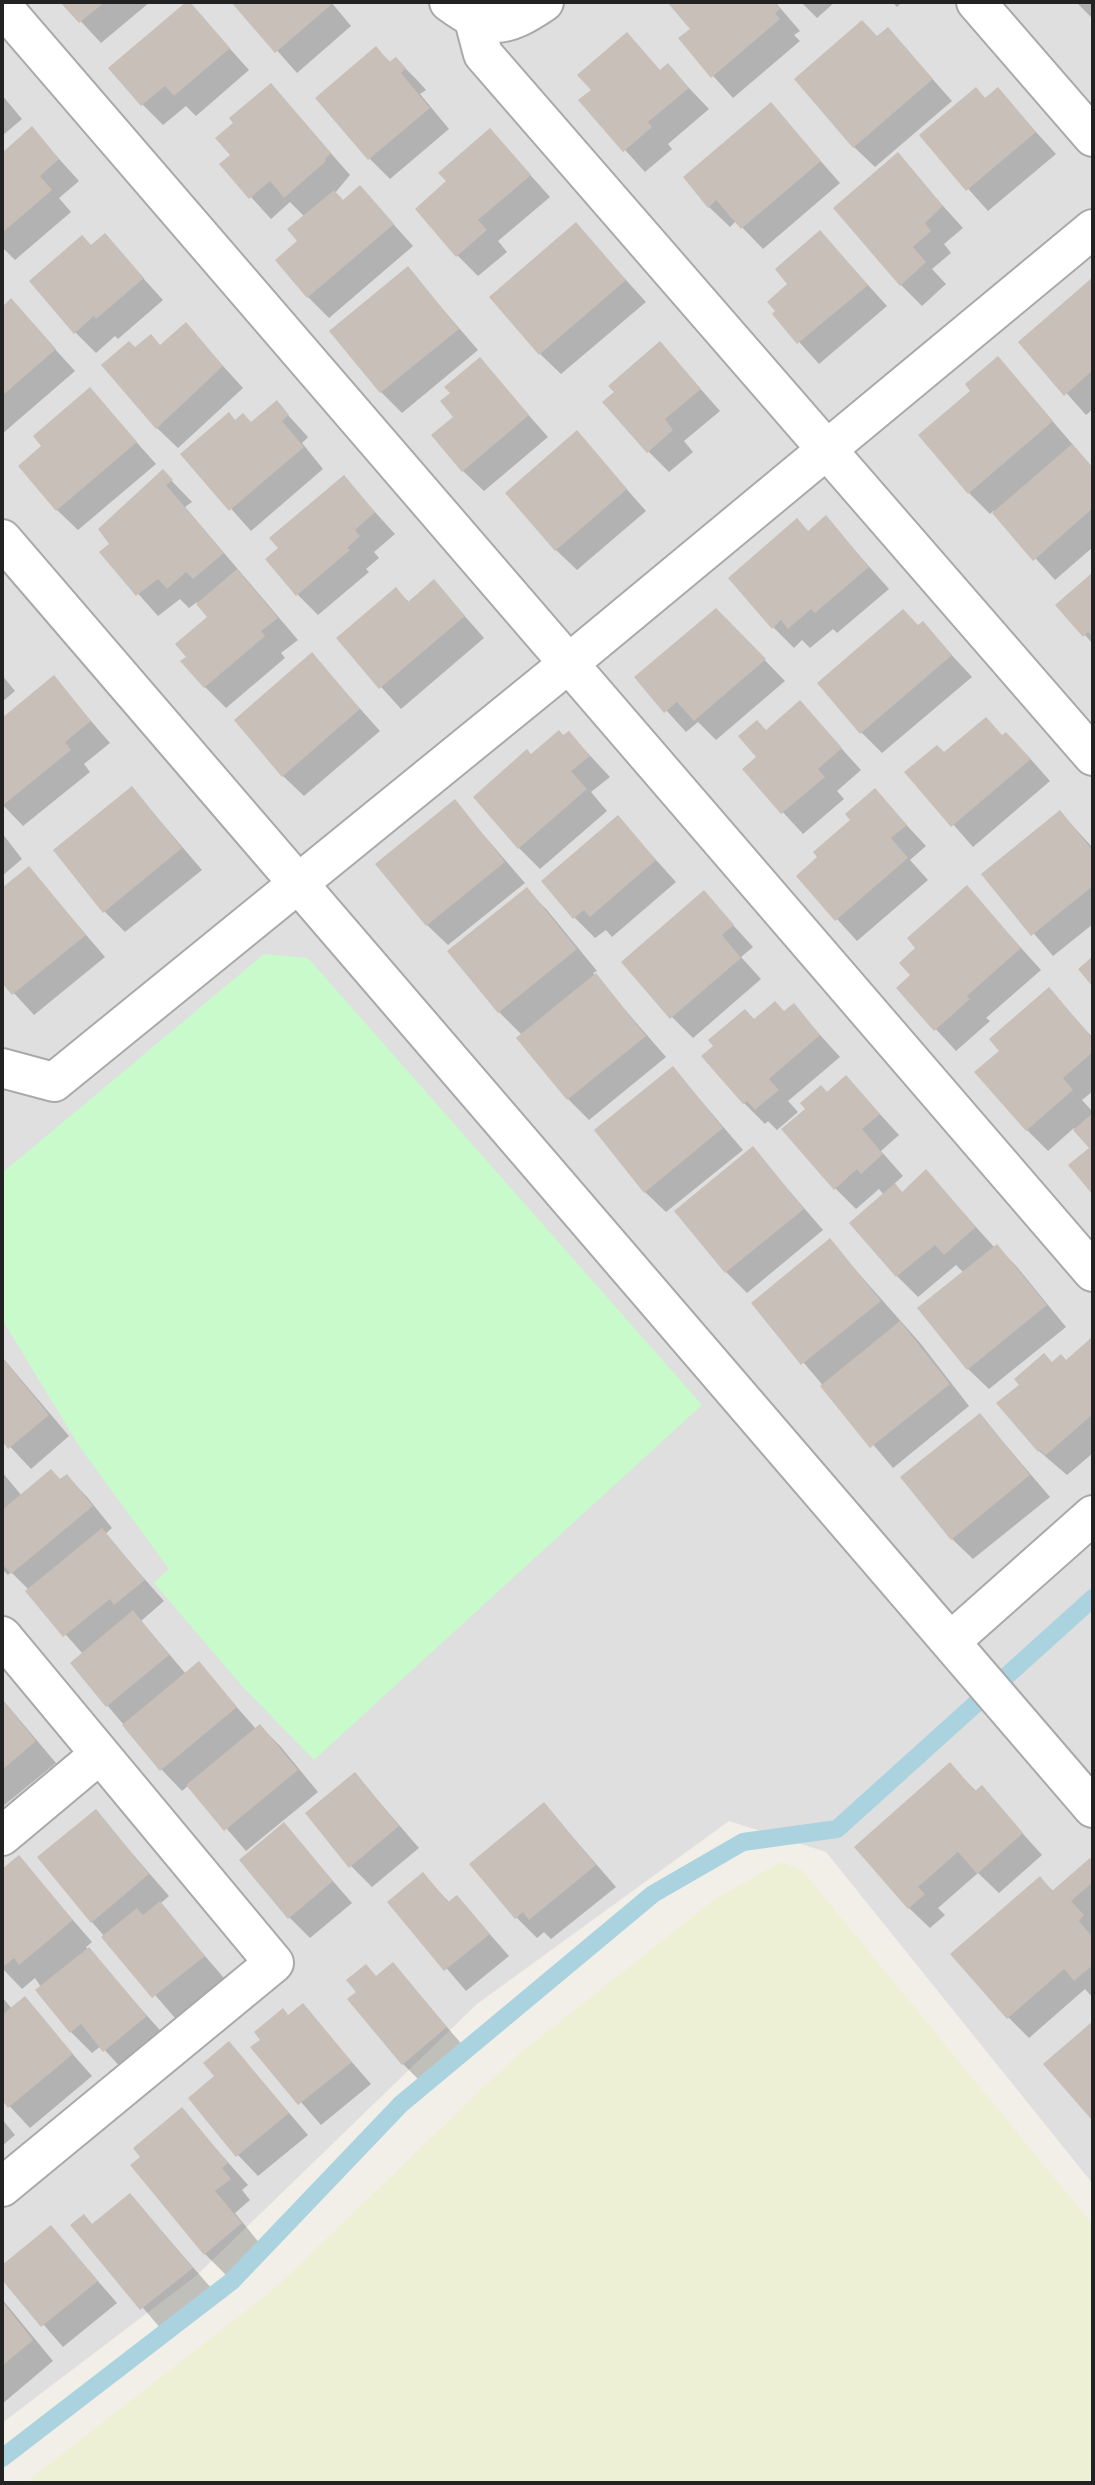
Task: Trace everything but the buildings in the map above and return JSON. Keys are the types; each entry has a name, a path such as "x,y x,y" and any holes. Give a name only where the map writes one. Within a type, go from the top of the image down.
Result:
{"street":[{"path":"462,11 506,23 544,2"},
{"path":"976,2 1093,137"},
{"path":"2,6 1093,1272"},
{"path":"462,11 483,54 1093,756"},
{"path":"2,1068 54,1082 568,664 1093,229"},
{"path":"2,539 1093,1808"},
{"path":"950,1642 1093,1515"},
{"path":"2,1636 274,1963 2,2187"},
{"path":"2,1836 100,1754"}],"shaded area":[{"path":"2,2 1093,2 1093,2184 826,1852 729,1821 477,2004 196,2276 2,2423"}],"green space":[{"path":"264,954 308,958 702,1405 314,1760 242,1686 154,1583 169,1569 79,1446 2,1319 2,1173"},
{"path":"781,1862 802,1870 1093,2225 1093,2476 1084,2483 25,2483 275,2288 515,2057 715,1899"}],"waterway":[{"path":"2,2458 232,2281 401,2104 653,1894 743,1842 837,1829 1093,1598"}]}
